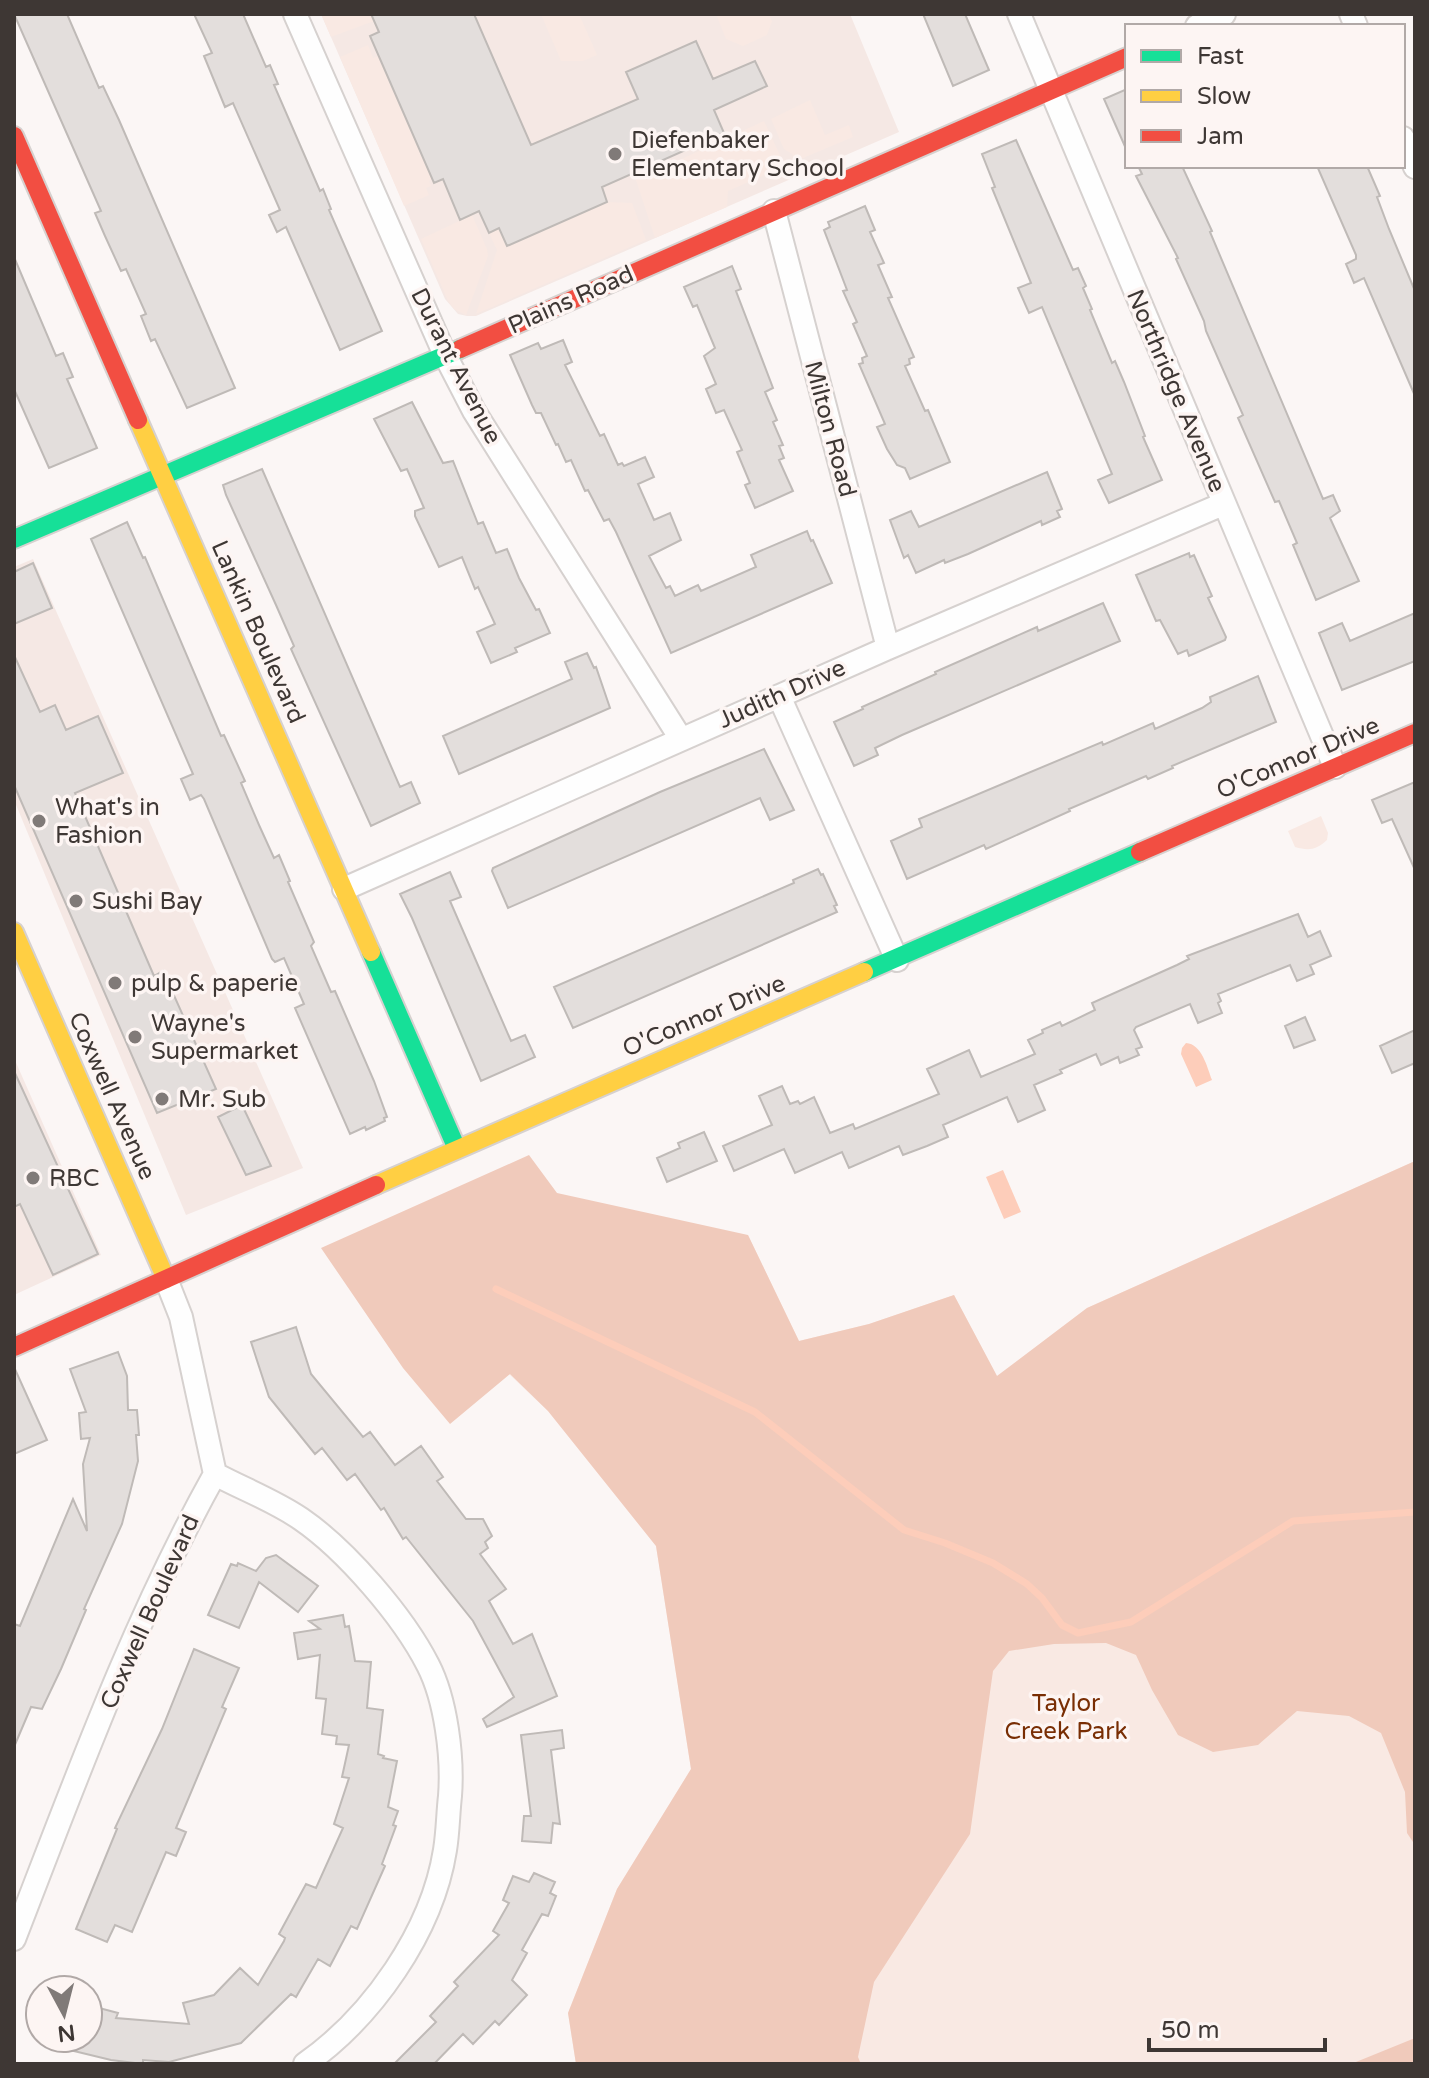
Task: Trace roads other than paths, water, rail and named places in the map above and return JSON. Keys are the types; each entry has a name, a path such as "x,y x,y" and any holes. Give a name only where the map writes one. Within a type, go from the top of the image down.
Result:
{"street":[{"name":"Durant Avenue","path":"295,14 445,355 474,411 681,739"},
{"name":"Northridge Avenue","path":"1019,14 1335,767"},
{"path":"1202,24 1224,14"},
{"name":"Plains Road","path":"14,539 445,355 1125,58"},
{"name":"Lankin Boulevard","path":"14,136 457,1149"},
{"path":"1405,143 1415,167"},
{"name":"Milton Road","path":"774,211 888,648"},
{"name":"Judith Drive","path":"344,889 888,648 1223,504"},
{"path":"779,696 897,960"},
{"name":"O'Connor Drive","path":"14,1347 457,1149 1415,733"},
{"name":"Coxwell Avenue","path":"14,932 166,1279"},
{"path":"166,1279 181,1317 215,1474 301,1519 357,1568 401,1623 429,1666 447,1724 452,1769 445,1851 427,1912 402,1960 357,2020 305,2064"},
{"name":"Coxwell Boulevard","path":"14,1939 81,1767 177,1543 215,1474"}],"waterway":[{"path":"496,1289 755,1412 904,1530 993,1563 1027,1584 1062,1625 1078,1633 1131,1622 1293,1521 1415,1512"}],"place":[{"name":"Diefenbaker Elementary School","path":"615,154"},
{"name":"What's in Fashion","path":"39,821"},
{"name":"Sushi Bay","path":"76,901"},
{"name":"pulp & paperie","path":"115,983"},
{"name":"Wayne's Supermarket","path":"135,1037"},
{"name":"Mr. Sub","path":"162,1099"},
{"name":"RBC","path":"33,1178"}],"park label":[{"name":"Taylor Creek Park","path":"1066,1717"}]}
